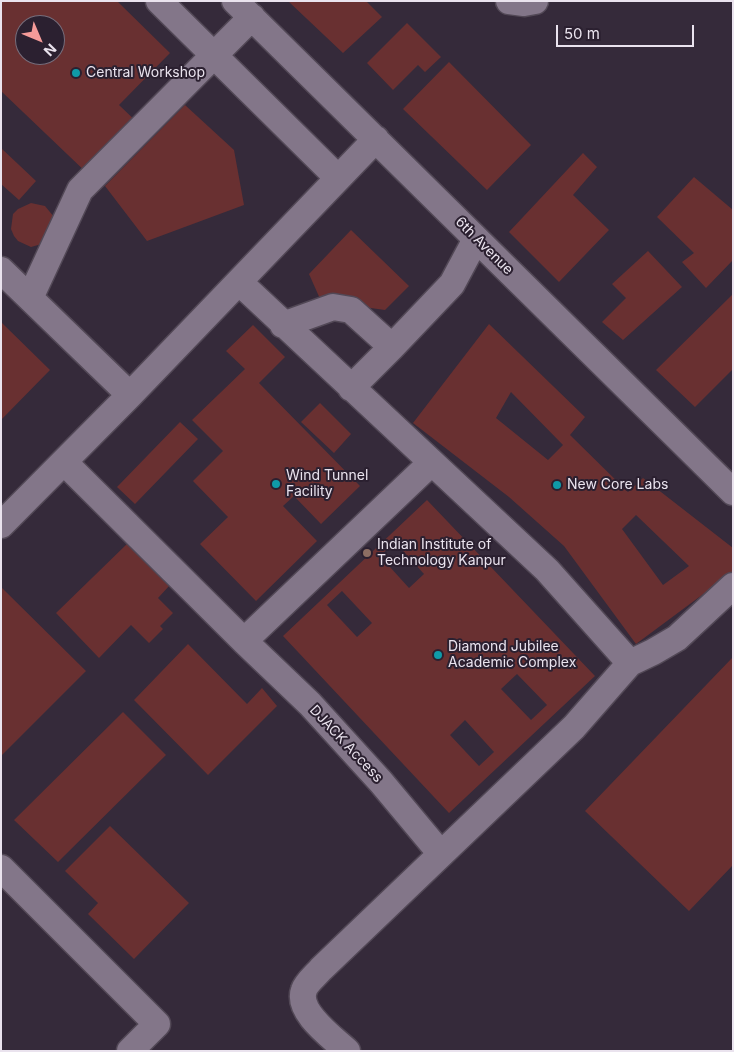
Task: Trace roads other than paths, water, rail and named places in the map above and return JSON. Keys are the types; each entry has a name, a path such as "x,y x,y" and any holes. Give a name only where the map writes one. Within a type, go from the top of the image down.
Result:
{"street":[{"path":"159,1 338,178"},
{"path":"509,1 524,4 535,1"},
{"path":"30,298 80,190 214,55 243,9"},
{"name":"6th Avenue","path":"243,9 733,492"},
{"path":"1,525 130,395 376,139"},
{"path":"351,388 452,284 476,238"},
{"path":"1,270 130,395"},
{"path":"239,282 547,570 630,663"},
{"path":"283,324 333,307 351,310 392,347"},
{"name":"DJACK Access","path":"64,462 323,718 382,782 441,854"},
{"path":"244,641 431,463"},
{"path":"347,1051 310,1017 302,1003 304,989 321,969 574,727 630,663 677,638 733,586"},
{"path":"1,868 157,1024 130,1051"}],"place":[{"name":"Central Workshop","path":"76,73"},
{"name":"Wind Tunnel Facility","path":"276,484"},
{"name":"New Core Labs","path":"557,485"},
{"name":"Indian Institute of Technology Kanpur","path":"367,553"},
{"name":"Diamond Jubilee Academic Complex","path":"438,655"}]}
